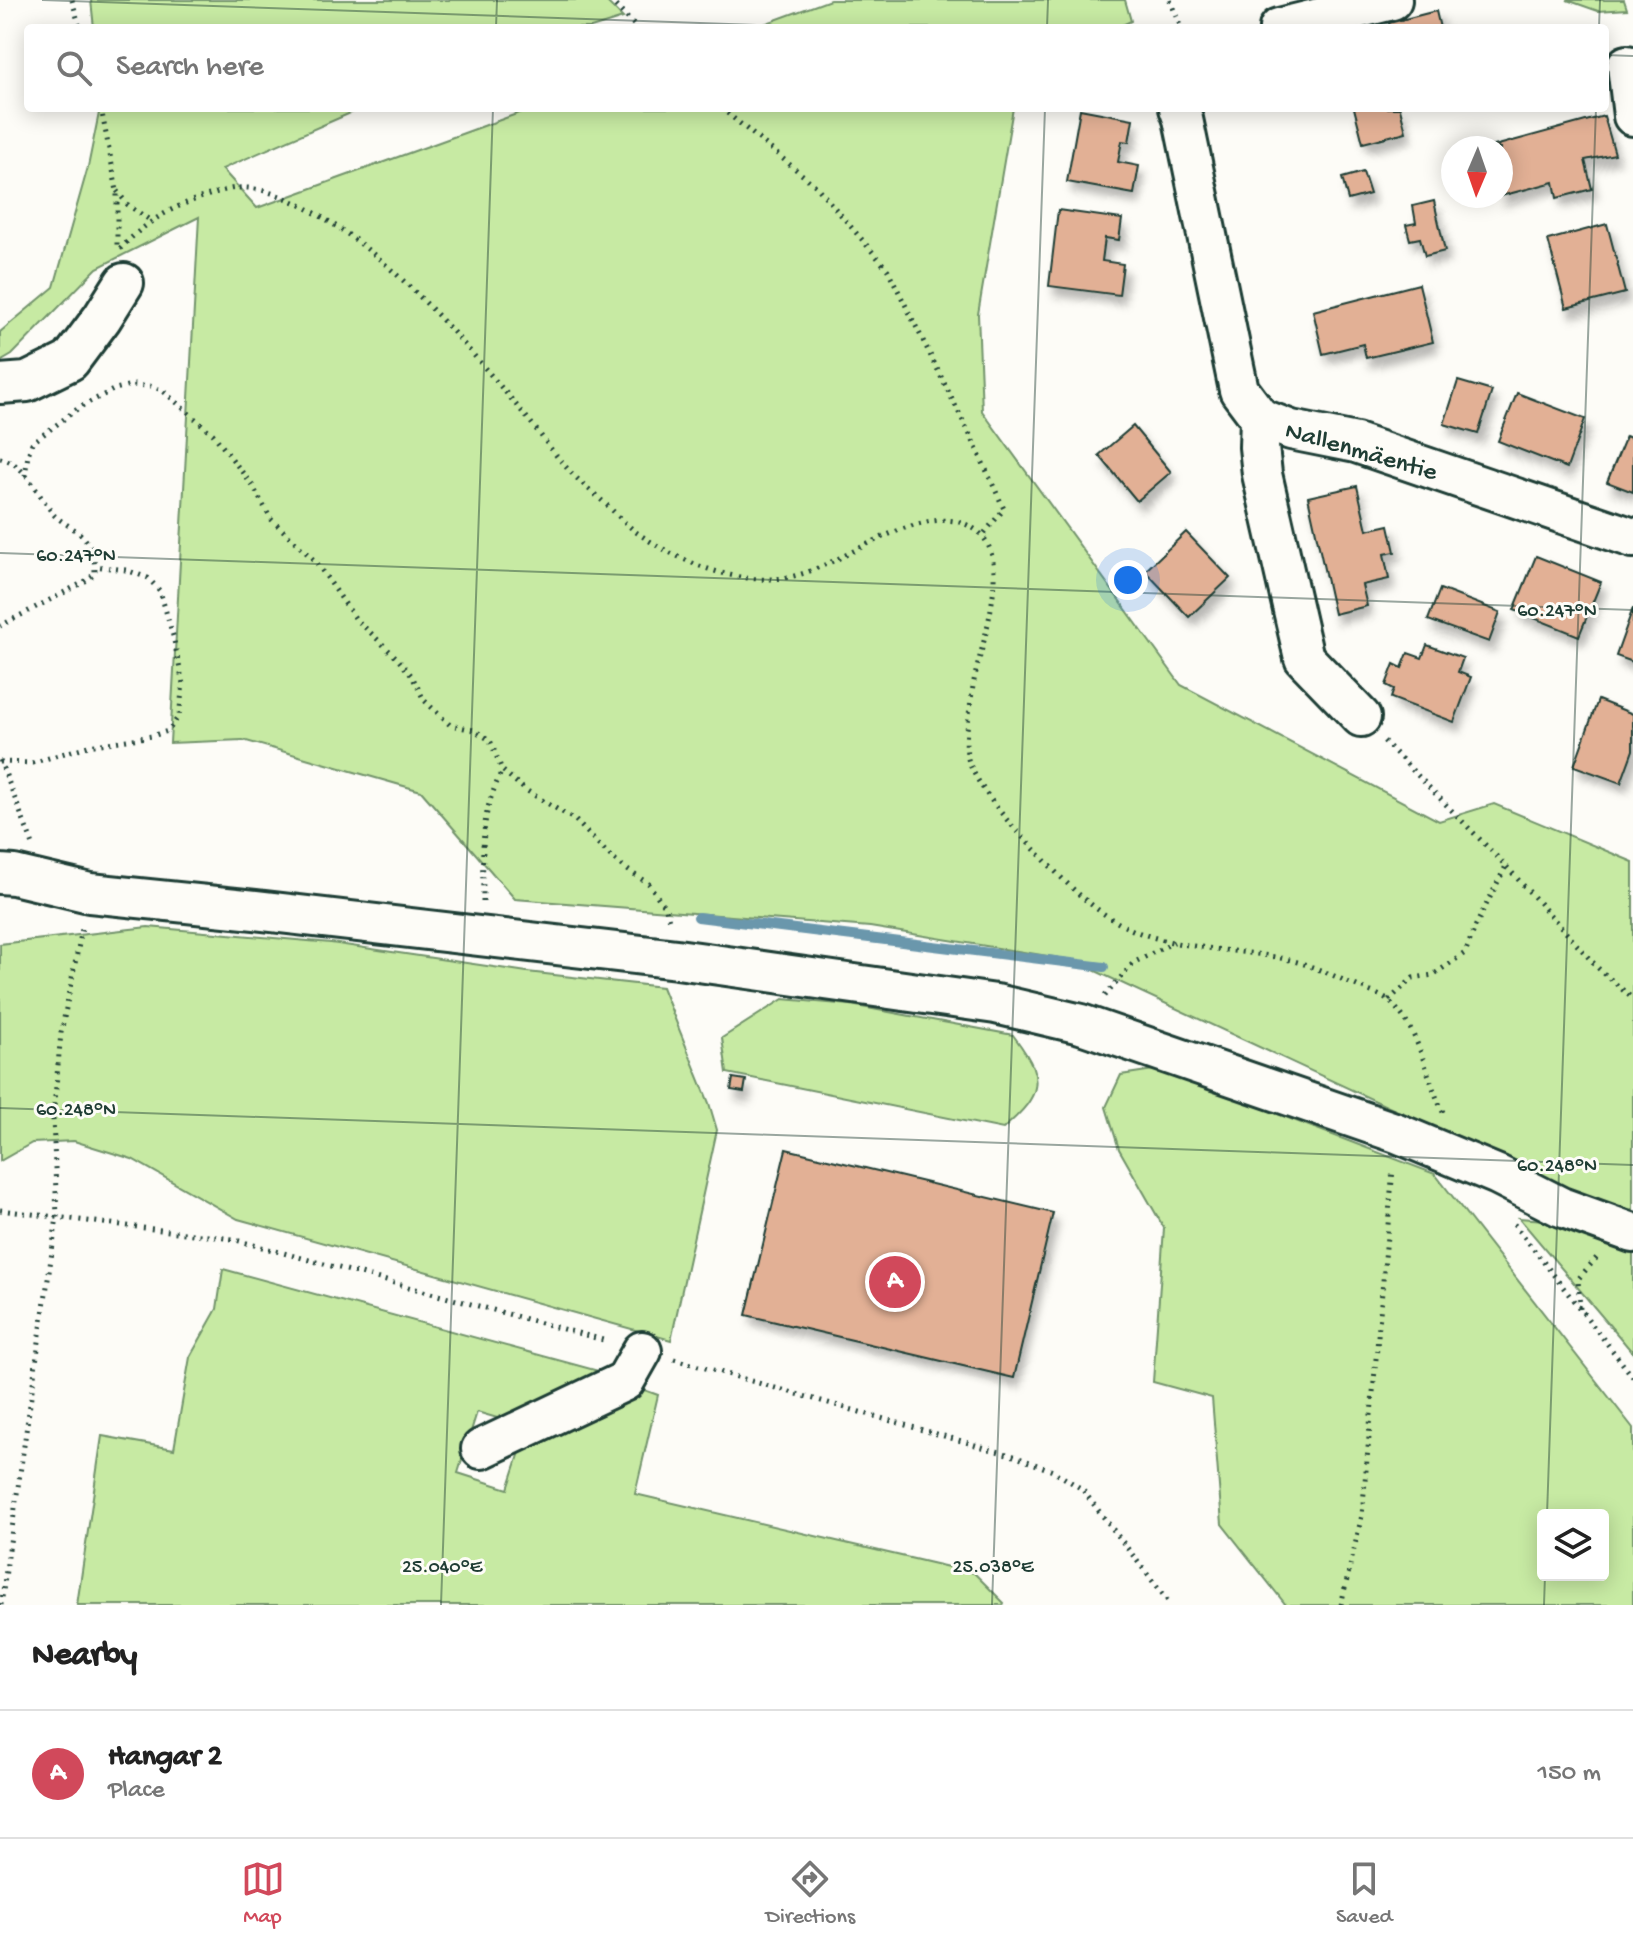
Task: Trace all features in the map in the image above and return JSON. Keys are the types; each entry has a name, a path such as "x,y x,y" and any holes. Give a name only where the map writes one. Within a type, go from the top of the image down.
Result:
{"street":[{"path":"1294,24 1392,0"},
{"path":"1627,65 1633,116"},
{"name":"Nallenmäentie","path":"1180,112 1239,390 1260,418 1291,430 1356,443 1633,538"},
{"path":"0,384 27,382 70,361 124,283"},
{"path":"1260,418 1262,474 1304,658 1361,717"},
{"path":"0,874 90,893 677,959 996,1004 1081,1024 1397,1133 1498,1175 1619,1241"},
{"path":"481,1449 625,1381 642,1351"}],"path":[{"path":"72,0 79,24"},
{"path":"610,0 633,24"},
{"path":"1170,0 1179,24"},
{"path":"102,112 117,191 117,252 135,232 151,221 183,203 217,192 241,187 267,192 300,205 330,222 374,255 419,295 510,398 568,470 632,529 693,565 758,578 789,577 827,564 879,538 937,519 956,520 976,529 987,540 993,560 993,600 974,681 967,759 989,798 1036,852 1112,921 1144,935 1174,942 1293,961 1325,971 1389,1000 1409,1026 1440,1106 1469,1163"},
{"path":"726,112 816,186 888,270 1004,509 982,536"},
{"path":"117,191 128,205 151,221"},
{"path":"25,476 32,443 80,407 115,389 131,385 162,390 213,434 252,485 271,519 316,562 355,618 412,676 424,700 450,725 474,730 490,740 502,770 524,789 575,820 608,854 649,884 666,909 677,959"},
{"path":"0,458 12,462 56,517 85,538 95,559 95,574 84,582 0,626"},
{"path":"34,847 0,761 32,763 88,746 152,736 168,731 179,716 183,684 160,591 148,578 126,570 95,566"},
{"path":"1361,717 1506,866 1598,968 1633,999"},
{"path":"483,938 484,835 487,812 502,770"},
{"path":"1389,1000 1413,978 1433,975 1465,953 1506,866"},
{"path":"1,1605 57,1217 53,1118 61,1033 90,893"},
{"path":"1081,1024 1133,963 1174,942"},
{"path":"1341,1605 1362,1515 1397,1133"},
{"path":"0,1210 232,1239 1014,1456 1053,1471 1082,1489 1171,1605"},
{"path":"1506,1213 1633,1377"},
{"path":"1580,1309 1578,1279 1619,1241"}],"green space":[{"path":"91,0 605,0 623,18 604,24 94,24"},
{"path":"830,0 1125,0 1131,21 1125,24 764,24"},
{"path":"1567,0 1624,0 1627,9 1598,11"},
{"path":"99,112 353,112 222,169 257,208 522,112 1012,112 978,314 982,411 1181,685 1439,821 1494,804 1633,862 1633,1215 1578,1198 1072,960 870,927 515,899 421,791 243,740 170,743 199,217 97,268 12,355 0,362 0,332 54,287 88,167"},
{"path":"148,927 331,943 527,972 662,987 717,1130 671,1340 238,1219 132,1159 74,1141 32,1143 0,1161 0,944"},
{"path":"783,999 851,1005 1013,1035 1035,1074 1034,1091 1025,1108 1003,1129 727,1073 722,1038"},
{"path":"1160,1069 1435,1174 1633,1428 1633,1605 1286,1605 1222,1524 1212,1398 1153,1382 1164,1228 1119,1149 1106,1107 1121,1075"},
{"path":"1519,1218 1545,1220 1588,1238 1633,1251 1633,1353"},
{"path":"223,1269 613,1375 514,1423 477,1412 458,1473 508,1489 522,1446 639,1388 658,1395 635,1494 974,1573 1004,1603 77,1605 102,1436 174,1449 190,1357 217,1309"}],"building":[{"path":"1436,11 1439,24 1389,24"},
{"path":"1079,112 1133,119 1129,142 1122,141 1118,162 1139,166 1134,194 1067,182"},
{"path":"1355,112 1401,112 1406,132 1363,143"},
{"path":"1604,116 1615,154 1585,160 1592,189 1557,198 1554,182 1513,193 1513,141"},
{"path":"1363,172 1370,194 1348,200 1342,178"},
{"path":"1434,201 1445,251 1425,256 1420,238 1410,240 1406,225 1416,223 1413,206"},
{"path":"1058,210 1122,219 1119,240 1105,238 1102,261 1123,264 1119,295 1049,286"},
{"path":"1607,224 1625,293 1566,308 1548,240"},
{"path":"1419,284 1433,342 1366,358 1363,344 1323,354 1313,311"},
{"path":"1458,381 1492,391 1478,434 1444,424"},
{"path":"1517,393 1585,419 1567,468 1498,441"},
{"path":"1133,426 1171,472 1137,501 1099,455"},
{"path":"1626,436 1633,439 1633,492 1607,482"},
{"path":"1357,486 1367,530 1389,525 1395,552 1384,554 1389,579 1362,585 1367,606 1334,614 1308,497"},
{"path":"1186,532 1230,578 1189,617 1145,571"},
{"path":"1536,556 1601,582 1579,636 1514,610"},
{"path":"1440,589 1500,612 1489,642 1428,620"},
{"path":"1633,608 1633,662 1616,656"},
{"path":"1427,645 1463,658 1458,672 1471,677 1454,722 1391,698 1394,689 1386,685 1394,664 1402,668 1408,653 1422,658"},
{"path":"1598,700 1633,714 1633,750 1621,783 1574,766"},
{"path":"733,1078 746,1080 744,1092 731,1090"},
{"path":"786,1149 1053,1213 1014,1378 746,1315"}],"waterway":[{"path":"698,917 1104,967"}],"place":[{"name":"Hangar 2","path":"895,1282"}]}
